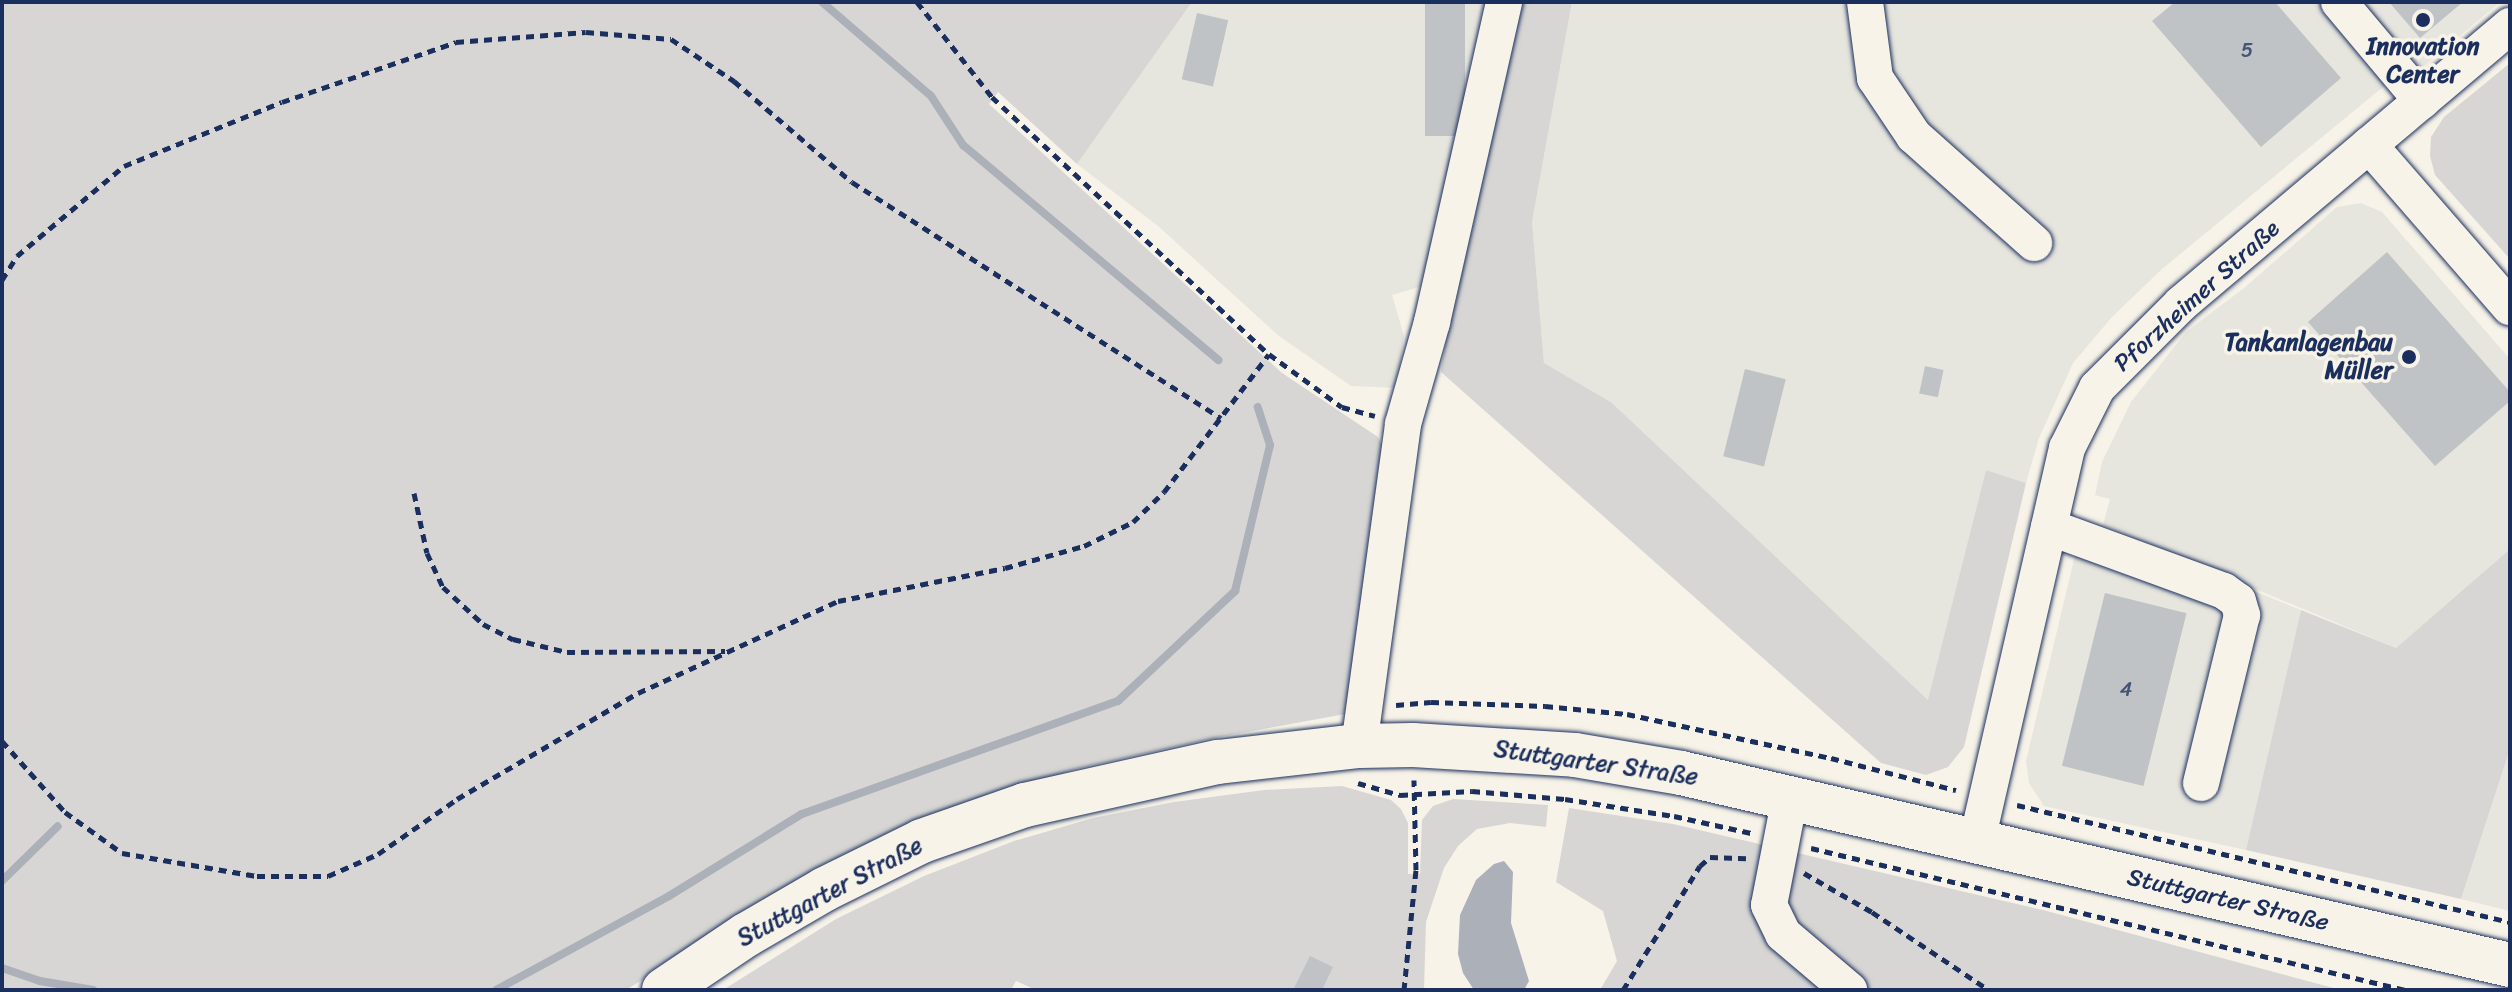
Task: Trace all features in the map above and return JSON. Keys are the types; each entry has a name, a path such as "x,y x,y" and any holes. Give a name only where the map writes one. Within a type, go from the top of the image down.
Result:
{"main road":[{"name":"Stuttgarter Straße","path":"664,990 825,889 951,830 1025,805 1141,776 1218,762 1356,745 1413,745 1575,755 1790,797 2510,965"}],"street":[{"path":"1356,745 1403,424 1432,322 1504,2"},
{"path":"1865,2 1875,78 1914,136 2034,243"},
{"path":"2339,2 2422,101"},
{"name":"Pforzheimer Straße","path":"1977,841 2067,448 2097,388 2181,304 2510,26"},
{"path":"2369,145 2510,307"},
{"path":"2049,527 2224,591 2238,601 2242,615 2201,783"},
{"path":"1790,797 1769,905 1783,934 1849,990"}],"path":[{"path":"917,2 992,97 1269,354 1342,407 1403,424"},
{"path":"2,280 17,256 124,166 282,102 456,42 586,32 671,39 734,81 852,182 1221,418"},
{"path":"2,741 65,812 122,853 257,876 328,876 378,854 457,799 638,693 838,601 1005,568 1084,546 1133,522 1164,492 1269,354"},
{"path":"414,493 427,553 443,587 483,624 513,639 567,652 730,651"},
{"path":"1404,990 1416,870 1413,703"},
{"path":"2405,990 1780,850 1674,816 1565,799 1472,791 1400,795 1356,745 1413,703 1545,706 1627,714 1831,758 2510,922"},
{"path":"1623,990 1700,866 1710,857 1780,850 1989,990"}],"shaded area":[{"path":"2,2 1192,2 1077,164 998,92 989,104 1282,373 1378,437 1387,456 1351,713 1214,738 1075,769 900,829 829,862 626,990 2,989"},
{"path":"1192,2 1492,2 1448,162 1426,285 1392,295 1404,336 1397,388 1351,386 1279,336 1158,226 1077,164"},
{"path":"1492,2 1572,2 1532,222 1544,363 1611,402 1928,700 1986,470 2026,483 1964,747 1948,767 1926,775 1881,763 1441,372 1452,306 1426,285 1448,162"},
{"path":"1572,2 2321,2 2389,82 2162,269 2112,317 2073,363 2039,438 2026,483 1986,470 1929,701 1611,402 1544,363 1532,222"},
{"path":"2353,2 2500,2 2412,76"},
{"path":"2510,63 2510,259 2435,175 2430,156 2431,137 2444,117"},
{"path":"2361,203 2382,212 2510,359 2510,549 2396,648 2103,525 2110,499 2095,495 2102,462 2131,402 2186,332 2244,288 2337,207"},
{"path":"2083,522 2301,610 2246,850 2044,806 2029,783 2026,761"},
{"path":"2510,549 2510,749 2461,899 2246,850 2301,610 2396,648"},
{"path":"2510,749 2510,911 2461,899"},
{"path":"1342,786 1391,800 1401,809 1408,823 1408,874 1420,874 1422,820 1433,806 1453,799 1548,805 1546,827 1510,823 1477,829 1458,846 1444,868 1426,922 1424,990 1036,990 1016,981 1011,990 723,990 836,919 924,876 1014,841 1093,818 1174,802 1264,790"},
{"path":"1569,808 1673,824 2043,910 2341,990 1600,990 1617,961 1603,911 1556,882"},
{"path":"1504,861 1513,872 1511,923 1529,981 1524,990 1474,990 1463,973 1458,954 1460,915 1476,880 1494,864"}],"building":[{"path":"1425,2 1465,2 1465,136 1425,136"},
{"path":"2175,2 2275,2 2341,78 2261,147 2152,21"},
{"name":"Innovation Center","path":"2389,2 2463,2 2420,38"},
{"path":"1197,13 1228,20 1213,86 1182,79"},
{"name":"Tankanlagenbau Müller","path":"2387,252 2510,392 2510,401 2435,466 2308,322"},
{"path":"1925,366 1944,370 1938,397 1919,393"},
{"path":"1745,369 1786,379 1764,466 1723,456"},
{"path":"2105,593 2187,613 2143,786 2062,766"},
{"path":"1310,956 1333,967 1322,990 1293,990"}],"waterway":[{"path":"822,2 931,96 963,145 1218,360"},
{"path":"496,990 669,896 802,814 1118,701 1235,591 1270,445 1258,407"},
{"path":"2,881 58,826"},
{"path":"2,968 40,981 93,990"}],"place":[{"name":"Innovation Center","path":"2423,20"},
{"name":"Tankanlagenbau Müller","path":"2409,357"}]}
